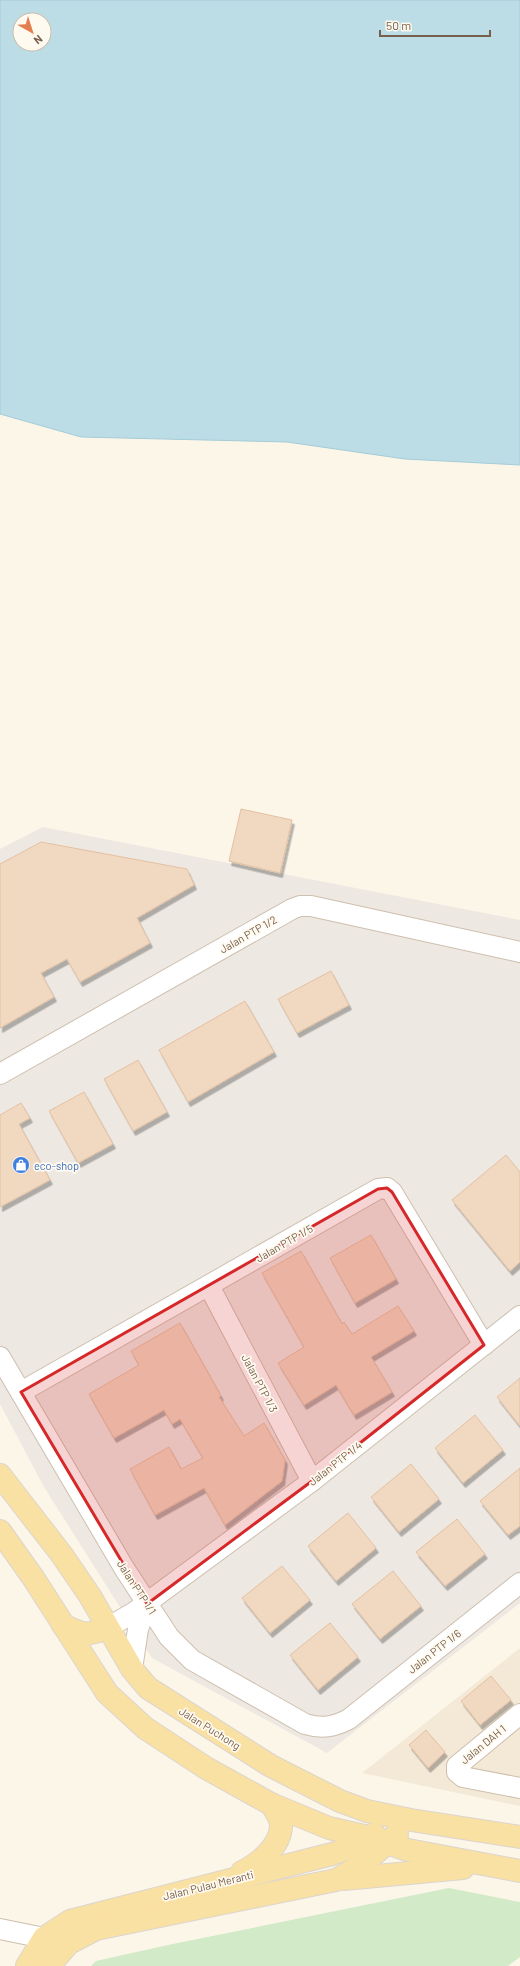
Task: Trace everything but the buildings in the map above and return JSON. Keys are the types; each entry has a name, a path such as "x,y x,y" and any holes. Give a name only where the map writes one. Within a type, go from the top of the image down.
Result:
{"main road":[{"name":"Jalan Puchong","path":"0,1475 62,1555 90,1596 132,1670 148,1688 278,1770 340,1801 366,1810 406,1819 520,1837"},
{"path":"0,1531 34,1579 107,1693 145,1728 206,1768 272,1804 329,1828 378,1840 408,1850 520,1871"},
{"path":"63,1625 79,1633 90,1634 107,1628"},
{"path":"214,1884 246,1870 260,1861 271,1849 278,1838 281,1825 272,1804"},
{"name":"Jalan Pulau Meranti","path":"27,1966 44,1938 70,1921 332,1854 378,1840 406,1819"},
{"name":"Jalan Pulau Meranti","path":"49,1966 69,1943 96,1929 336,1880 373,1857 378,1840"},
{"path":"336,1880 488,1866"}],"street":[{"name":"Jalan PTP 1/2","path":"0,1074 285,912 300,906 312,906 520,952"},
{"name":"Jalan PTP 1/5","path":"21,1392 378,1189 386,1188 392,1192 484,1345"},
{"name":"Jalan PTP 1/3","path":"209,1286 312,1481"},
{"name":"Jalan PTP 1/4","path":"107,1628 120,1622 146,1604 312,1481 520,1316"},
{"name":"Jalan PTP 1/1","path":"0,1357 124,1568 146,1604 169,1637 192,1660 305,1724 317,1728 335,1726 349,1719"},
{"name":"Jalan PTP 1/6","path":"349,1719 520,1583"},
{"path":"132,1670 138,1629 146,1604"},
{"name":"Jalan DAH 1","path":"520,1714 457,1766 457,1772 463,1777 520,1788"},
{"path":"0,1929 44,1938"}],"highlighted area":[{"path":"387,1188 392,1192 484,1345 312,1481 147,1604 21,1392 378,1189"}],"shaded area":[{"path":"43,827 520,920 520,1603 327,1753 152,1658 44,1487 0,1404 0,849"},
{"path":"520,1648 520,1806 362,1773"}],"green space":[{"path":"449,1888 520,1902 520,1957 508,1966 91,1966 96,1961 168,1945"}],"water":[{"path":"0,0 520,0 520,465 405,459 287,442 81,437 0,414"}],"place":[{"name":"eco-shop","path":"21,1165"}]}
